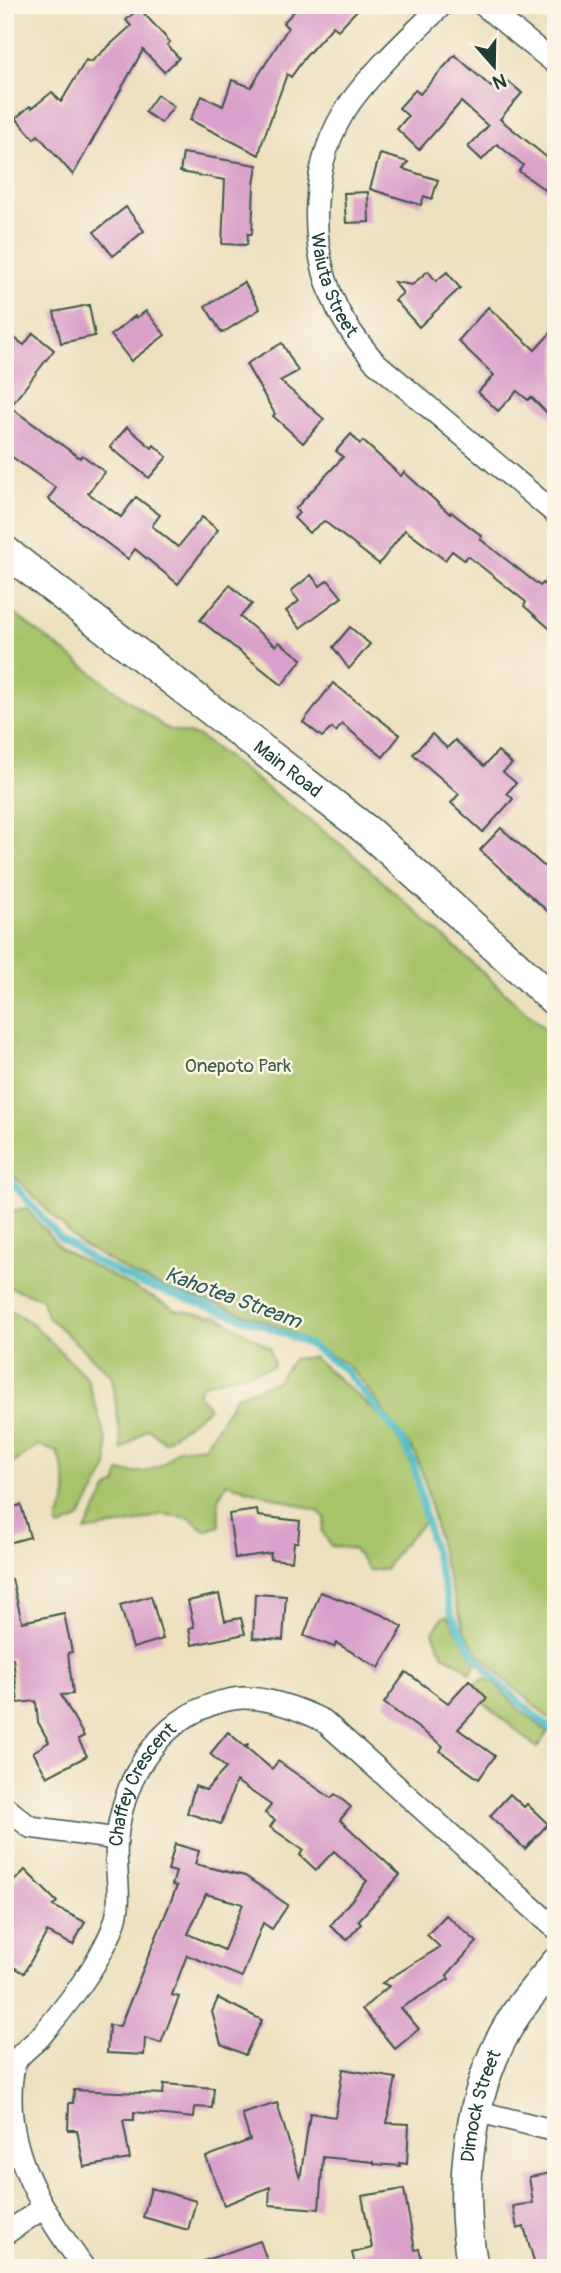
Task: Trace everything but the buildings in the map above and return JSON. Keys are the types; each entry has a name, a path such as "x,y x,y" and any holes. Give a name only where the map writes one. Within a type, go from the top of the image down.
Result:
{"main road":[{"name":"Main Road","path":"5,551 369,832 556,1002"},
{"name":"Dimock Street","path":"473,2268 468,2230 467,2170 476,2111 496,2051 516,2014 556,1963"}],"street":[{"name":"Waiuta Street","path":"442,5 366,81 336,128 318,186 319,251 337,308 353,336 374,361 556,514"},
{"path":"483,5 556,64"},
{"name":"Chaffey Crescent","path":"84,2268 43,2208 20,2158 13,2125 10,2059 38,2039 86,1978 104,1947 118,1909 117,1839 129,1787 140,1762 160,1736 199,1708 235,1698 296,1707 324,1721 556,1929"},
{"path":"5,1807 30,1827 117,1839"},
{"path":"476,2111 556,2131"},
{"path":"5,2234 43,2208"}],"green space":[{"name":"Onepoto Park","path":"5,607 167,729 200,737 348,850 556,1039 556,1724 479,1654 464,1630 416,1455 361,1380 346,1364 283,1328 167,1289 136,1276 80,1244 5,1167"},
{"path":"26,1208 61,1249 176,1310 219,1317 270,1348 274,1366 203,1384 198,1393 209,1408 164,1442 148,1428 122,1450 112,1376 47,1316 41,1298 5,1286 5,1212"},
{"path":"5,1307 32,1323 87,1378 107,1443 108,1467 79,1519 58,1528 65,1502 66,1482 57,1452 38,1445 5,1469"},
{"path":"313,1357 380,1417 402,1445 412,1466 424,1522 399,1548 385,1570 368,1570 354,1549 331,1546 322,1531 325,1518 318,1511 227,1483 218,1499 220,1526 205,1531 190,1518 161,1514 138,1522 85,1531 107,1490 117,1483 119,1472 145,1472 163,1464 178,1449 205,1446 236,1396 277,1381 293,1359"},
{"path":"448,1616 476,1663 470,1673 465,1667 443,1655 433,1632 443,1617"},
{"path":"486,1678 548,1732 537,1748 470,1691 477,1682"}],"waterway":[{"name":"Kahotea Stream","path":"5,1174 59,1237 93,1260 139,1283 271,1328 310,1345 345,1370 401,1438 413,1461 451,1613 461,1633 479,1661 499,1683 556,1733"}]}
